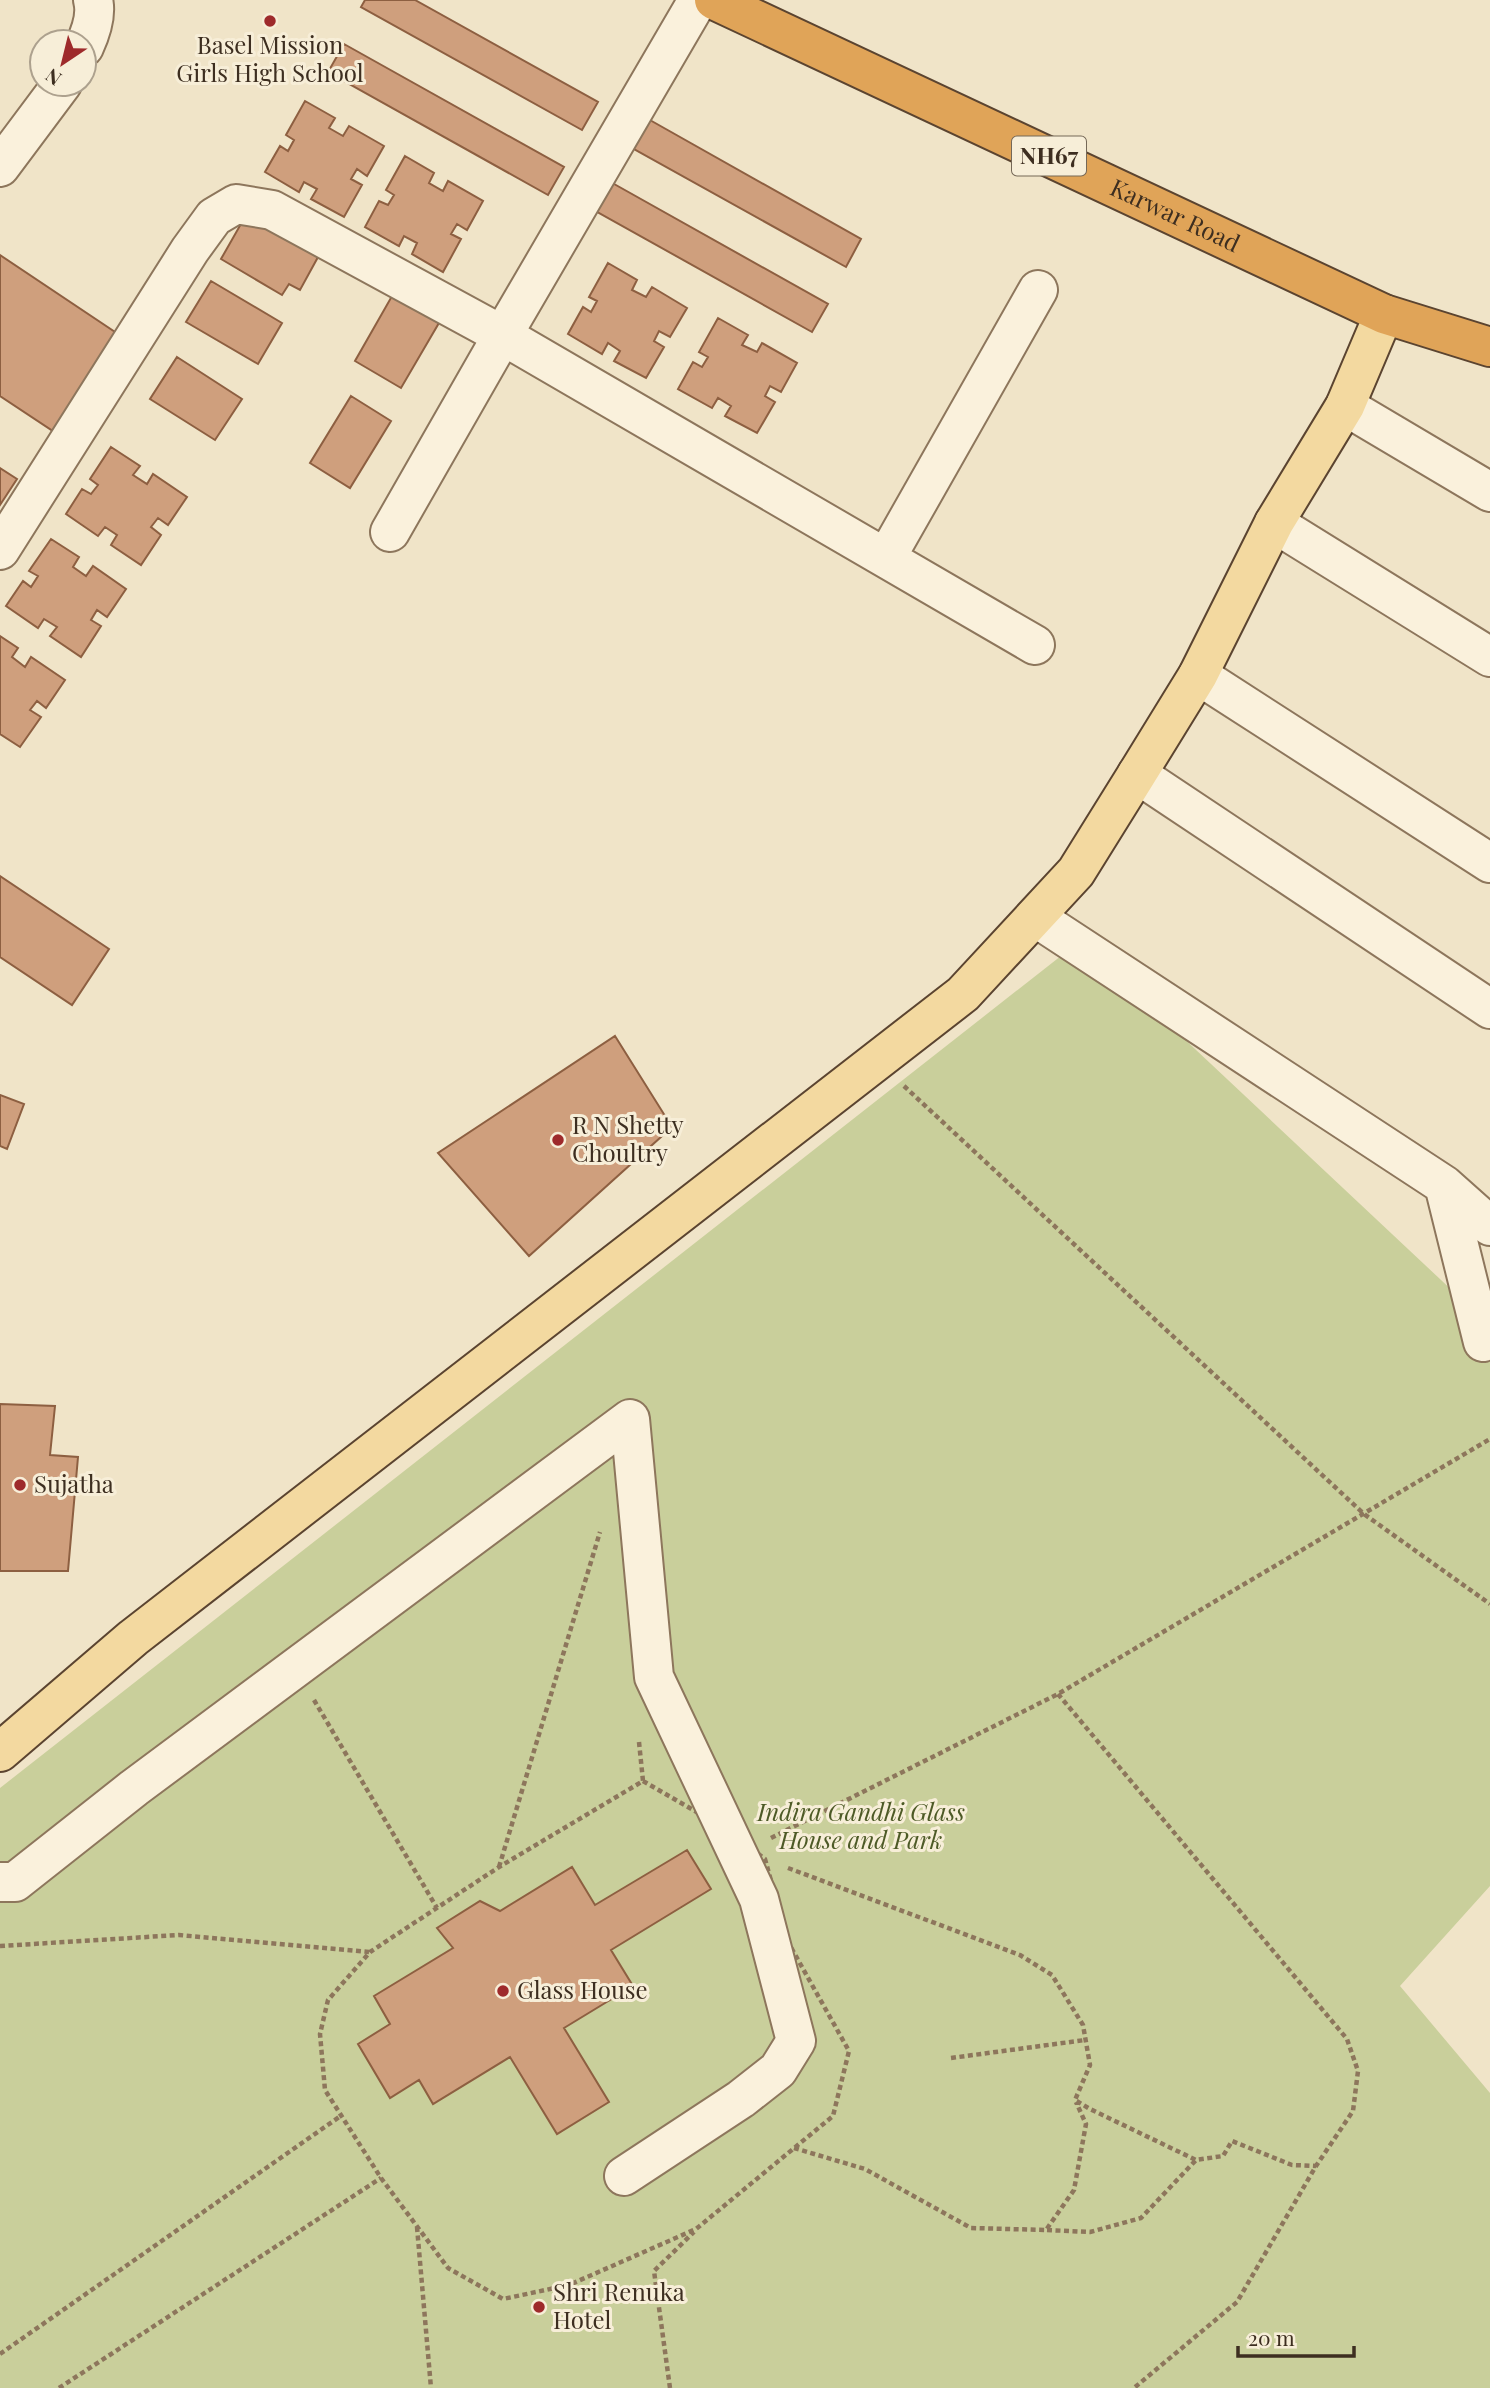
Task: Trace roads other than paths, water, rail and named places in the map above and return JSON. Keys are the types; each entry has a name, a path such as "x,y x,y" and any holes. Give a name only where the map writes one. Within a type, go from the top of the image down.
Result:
{"highway":[{"name":"Karwar Road","path":"714,0 1384,314 1490,346"}],"main road":[{"path":"0,1752 133,1638 963,994 1076,872 1137,774 1198,675 1274,523 1345,406 1384,314"}],"street":[{"path":"91,28 93,0"},
{"path":"390,532 698,0"},
{"path":"0,167 52,98"},
{"path":"0,550 190,250 214,217 236,204 272,210 502,335 1035,645"},
{"path":"886,558 1038,290"},
{"path":"1345,406 1490,492"},
{"path":"1274,523 1490,657"},
{"path":"1198,675 1490,863"},
{"path":"1137,774 1490,1009"},
{"path":"1035,917 1444,1185 1490,1226"},
{"path":"1444,1185 1483,1342"},
{"path":"0,1882 15,1882 134,1788 630,1419 654,1677 759,1899 796,2041 778,2070 741,2099 624,2176"}],"place":[{"name":"Basel Mission Girls High School","path":"270,21"},
{"name":"R N Shetty Choultry","path":"558,1140"},
{"name":"Sujatha","path":"20,1485"},
{"name":"Glass House","path":"503,1991"},
{"name":"Shri Renuka Hotel","path":"539,2307"}],"park label":[{"name":"Indira Gandhi Glass House and Park","path":"861,1827"}]}
